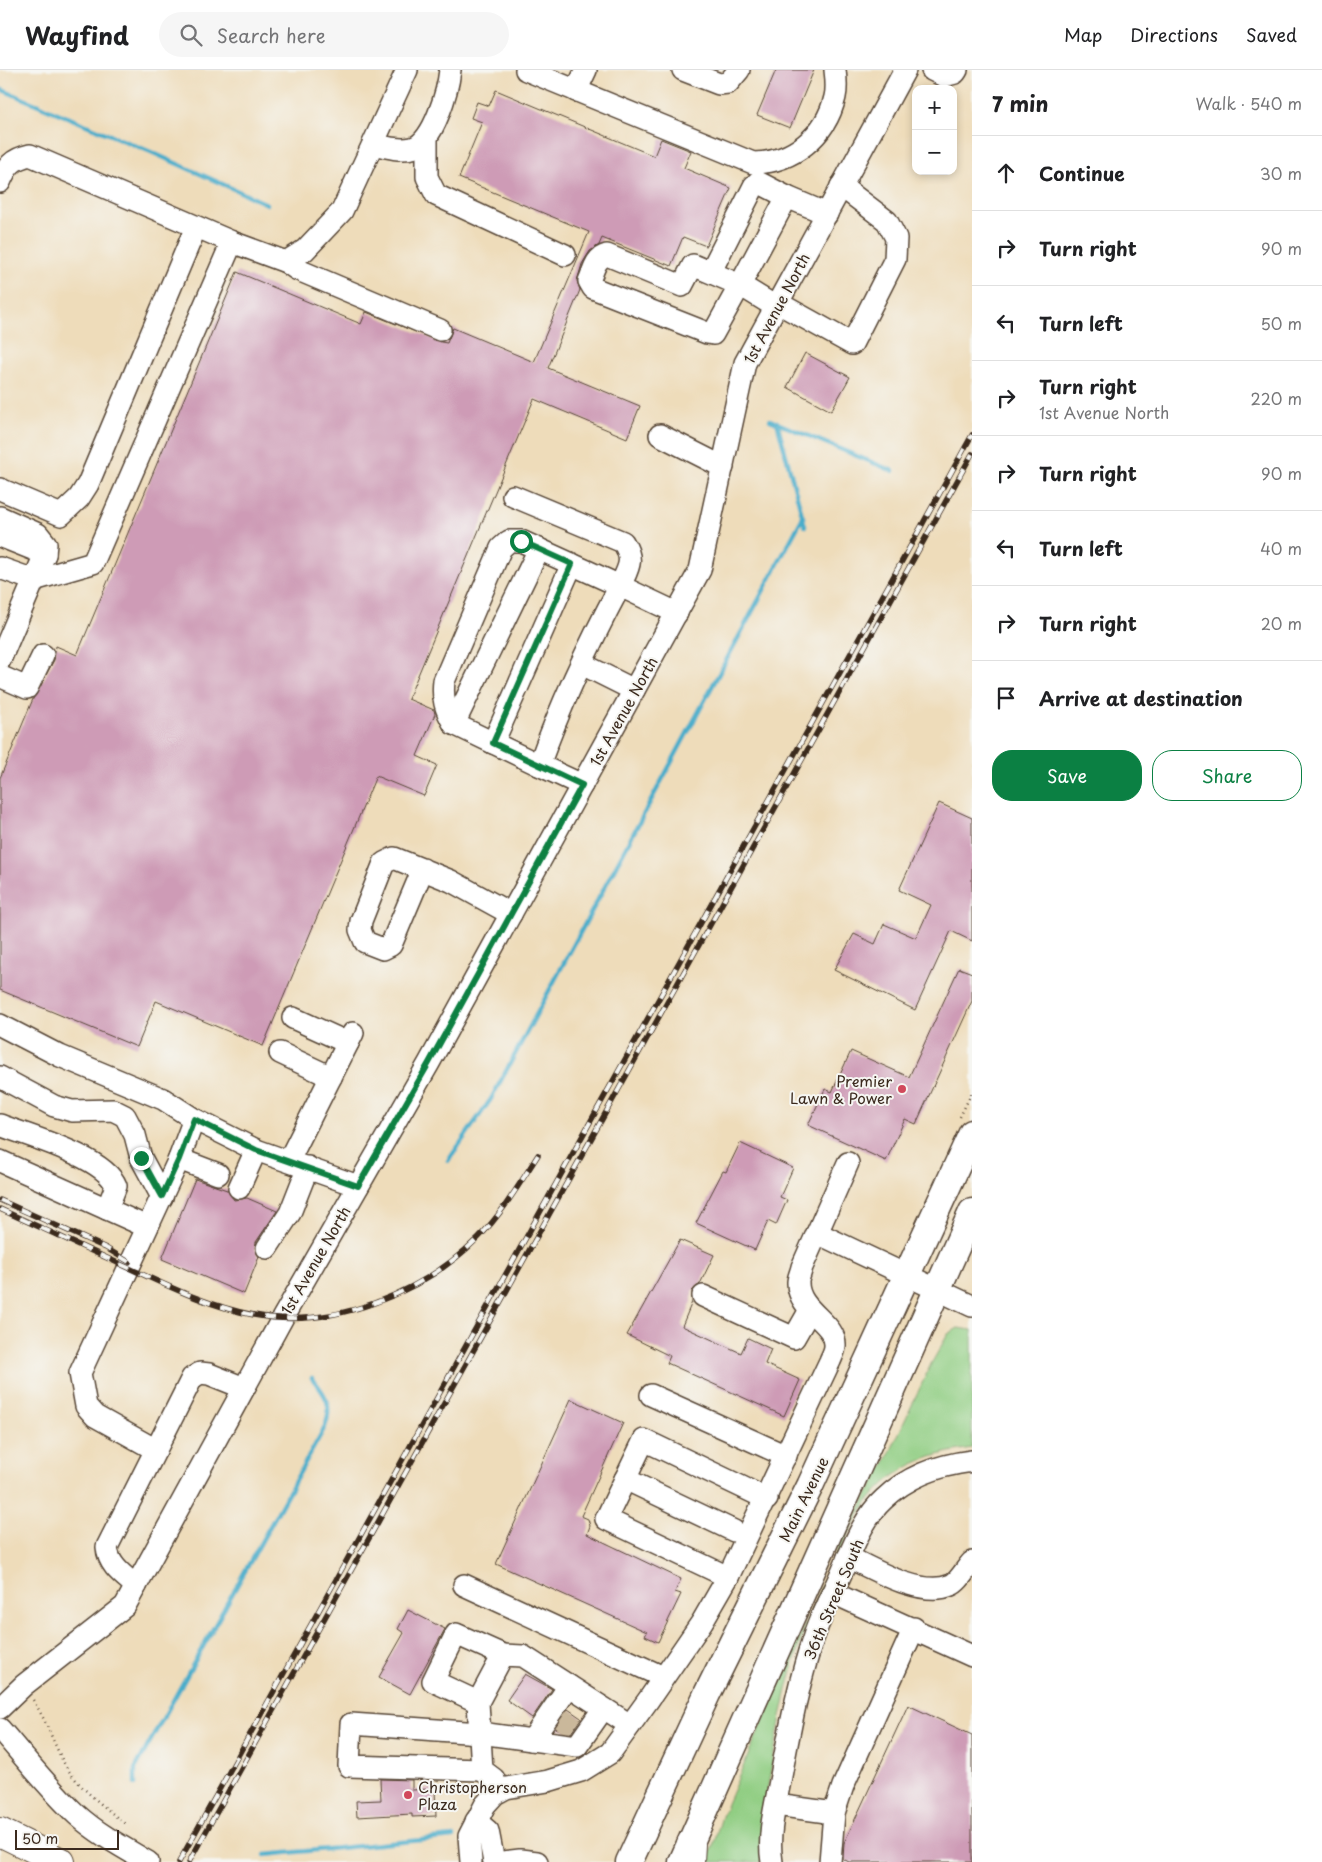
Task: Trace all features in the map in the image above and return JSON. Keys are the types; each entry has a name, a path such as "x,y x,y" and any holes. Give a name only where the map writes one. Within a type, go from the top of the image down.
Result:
{"highway":[{"path":"0,1832 61,1862"}],"main road":[{"name":"Main Avenue","path":"629,1862 707,1694 810,1486 906,1273 972,1133"},
{"path":"688,1856 972,1212"}],"street":[{"path":"286,262 305,250 342,211 408,70"},
{"path":"450,70 448,90 427,137 427,177 436,195 565,255"},
{"path":"526,70 753,163 769,163 791,156 804,146 827,120 836,96 835,70"},
{"path":"576,90 586,70"},
{"path":"683,70 719,84 728,83 739,70"},
{"name":"1st Avenue North","path":"0,1708 24,1685 125,1606 244,1388 511,914 700,570 745,363 905,70"},
{"path":"932,70 944,76 955,73 957,70"},
{"path":"374,144 391,149 414,148 427,137"},
{"path":"0,182 4,172 16,158 30,155 196,227 286,262 296,269 440,330"},
{"path":"711,271 754,186 758,182 826,214"},
{"path":"787,197 740,284 713,334 593,288 589,281 600,257 607,256 682,286 693,265 740,284 852,344 896,259 896,238 887,221 842,186"},
{"path":"0,489 60,515 79,498 88,484 196,227"},
{"path":"0,568 34,580 92,563 232,242"},
{"path":"660,435 723,467"},
{"path":"513,496 623,542 628,550 631,562 549,737 539,766"},
{"path":"0,517 38,534 46,544 1,676 27,688 43,655"},
{"path":"0,536 44,554"},
{"path":"582,785 454,724 446,710 442,694 444,681 501,548 509,541 530,545 677,612"},
{"path":"454,724 530,545"},
{"path":"493,743 572,564"},
{"path":"582,664 634,690"},
{"path":"423,869 451,881 511,914"},
{"path":"266,1248 290,1213 298,1164 331,1076 351,1038 293,1018"},
{"path":"0,1025 60,1056 134,1085 163,1099 194,1119 256,1150 358,1186"},
{"path":"280,1053 331,1076"},
{"path":"0,1078 54,1106 72,1110 113,1110 125,1116 135,1135 141,1158 162,1196"},
{"path":"125,1116 134,1085"},
{"path":"156,1450 95,1416 86,1406 80,1373 179,1159 194,1119"},
{"path":"0,1125 82,1157 103,1170 116,1186 107,1208"},
{"path":"239,1188 256,1150"},
{"path":"179,1159 218,1174"},
{"path":"0,1161 147,1226"},
{"path":"471,1862 468,1836 485,1805 506,1788 548,1781 581,1771 610,1753 702,1622 728,1577 767,1499 836,1344 830,1330 810,1310 801,1297 798,1283 802,1267 848,1164"},
{"path":"817,1233 906,1273 972,1306"},
{"path":"703,1296 794,1338 810,1310"},
{"path":"136,1586 116,1569 108,1556 107,1547 192,1378 200,1373 209,1374 244,1388"},
{"path":"651,1395 786,1456"},
{"path":"728,1577 606,1519 644,1440 767,1499"},
{"name":"36th Street South","path":"772,1862 772,1828 803,1671 816,1632 848,1557 868,1518 882,1500 900,1486 925,1471 947,1464 972,1461"},
{"path":"625,1479 734,1531"},
{"path":"848,1557 899,1582 934,1589 953,1585 972,1562"},
{"path":"464,1585 663,1677"},
{"path":"833,1593 914,1628 972,1656"},
{"path":"830,1862 834,1813 843,1786 914,1628"},
{"path":"478,1702 433,1681 456,1634 503,1655 524,1656 575,1698 603,1709 630,1725"},
{"path":"482,1770 478,1702 503,1655"},
{"path":"547,1737 575,1698"},
{"path":"506,1788 482,1770 349,1766 351,1724 547,1737 577,1746 603,1709"},
{"path":"0,1728 49,1787 78,1816 107,1838 148,1862"},
{"path":"776,1805 834,1813"},
{"path":"476,1821 488,1831 494,1862"},
{"path":"503,1862 520,1860 536,1862"}],"path":[{"path":"24,1685 45,1719 65,1765 93,1797 124,1824"}],"green space":[{"path":"958,1328 972,1330 972,1448 937,1455 905,1469 885,1483 862,1510 845,1540 811,1614 795,1660 780,1720 768,1789 762,1825 761,1862 708,1862 723,1813 839,1546 886,1461 931,1364 948,1334"}],"building":[{"path":"776,70 814,70 790,128 757,115"},
{"path":"496,90 654,156 661,139 691,151 684,168 731,188 706,246 683,237 671,266 602,238 599,245 590,251 582,264 577,281 580,290 548,368 640,406 627,438 534,399 408,699 434,710 435,714 417,756 437,765 424,796 376,776 263,1046 156,1001 137,1047 0,990 0,778 33,699 54,660 56,646 77,655 237,272 361,324 366,312 447,343 453,328 534,362 589,232 459,178 482,122 471,118 477,102 489,106"},
{"path":"805,353 850,377 831,411 787,387"},
{"path":"939,803 972,818 972,941 951,931 915,1010 834,970 854,934 875,944 884,924 916,938 931,905 899,890"},
{"path":"959,968 972,973 972,1001 916,1124 905,1119 886,1161 808,1125 825,1089 832,1092 851,1051 909,1077"},
{"path":"740,1143 793,1168 780,1197 787,1200 776,1225 768,1221 755,1250 696,1223 723,1171 726,1172"},
{"path":"195,1179 227,1190 234,1200 247,1198 277,1211 256,1242 255,1248 259,1257 244,1294 162,1259"},
{"path":"680,1240 714,1255 700,1284 692,1291 692,1302 682,1326 741,1353 748,1338 771,1349 765,1364 800,1380 784,1416 667,1363 670,1356 627,1335"},
{"path":"571,1399 623,1423 581,1516 588,1519 590,1526 587,1534 681,1579 675,1592 681,1594 658,1642 645,1636 647,1632 496,1564"},
{"path":"408,1610 445,1629 410,1694 379,1677 404,1633 398,1629"},
{"path":"525,1674 552,1689 532,1718 507,1700"},
{"path":"908,1705 972,1735 972,1862 849,1862 843,1859 844,1843"},
{"path":"568,1709 581,1718 571,1733 555,1728"},
{"name":"Christopherson Plaza","path":"380,1779 412,1780 412,1790 435,1789 436,1816 412,1817 412,1814 357,1817 356,1801 381,1800"}],"waterway":[{"path":"0,89 151,152 267,204"},
{"path":"770,420 893,471"},
{"path":"777,422 805,526"},
{"path":"448,1161 491,1099 803,517"},
{"path":"135,1784 135,1769 325,1427 328,1412 327,1401 312,1378"},
{"path":"265,1855 454,1837"}],"tunnel":[{"path":"559,1730 572,1712"}],"railway":[{"path":"179,1862 972,435"},
{"path":"189,1862 972,454"},
{"path":"0,1209 206,1302 254,1315 284,1318 315,1317 345,1312 375,1303 404,1290 456,1258 495,1219 538,1155"},
{"path":"0,1200 106,1248 129,1262"}],"place":[{"name":"Premier Lawn & Power","path":"902,1089"},
{"name":"Christopherson Plaza","path":"408,1795"}],"route":[{"path":"141,1158 162,1196 194,1119 256,1150 289,1160 358,1186 429,1063 582,785 493,743 572,564 521,541"}]}
